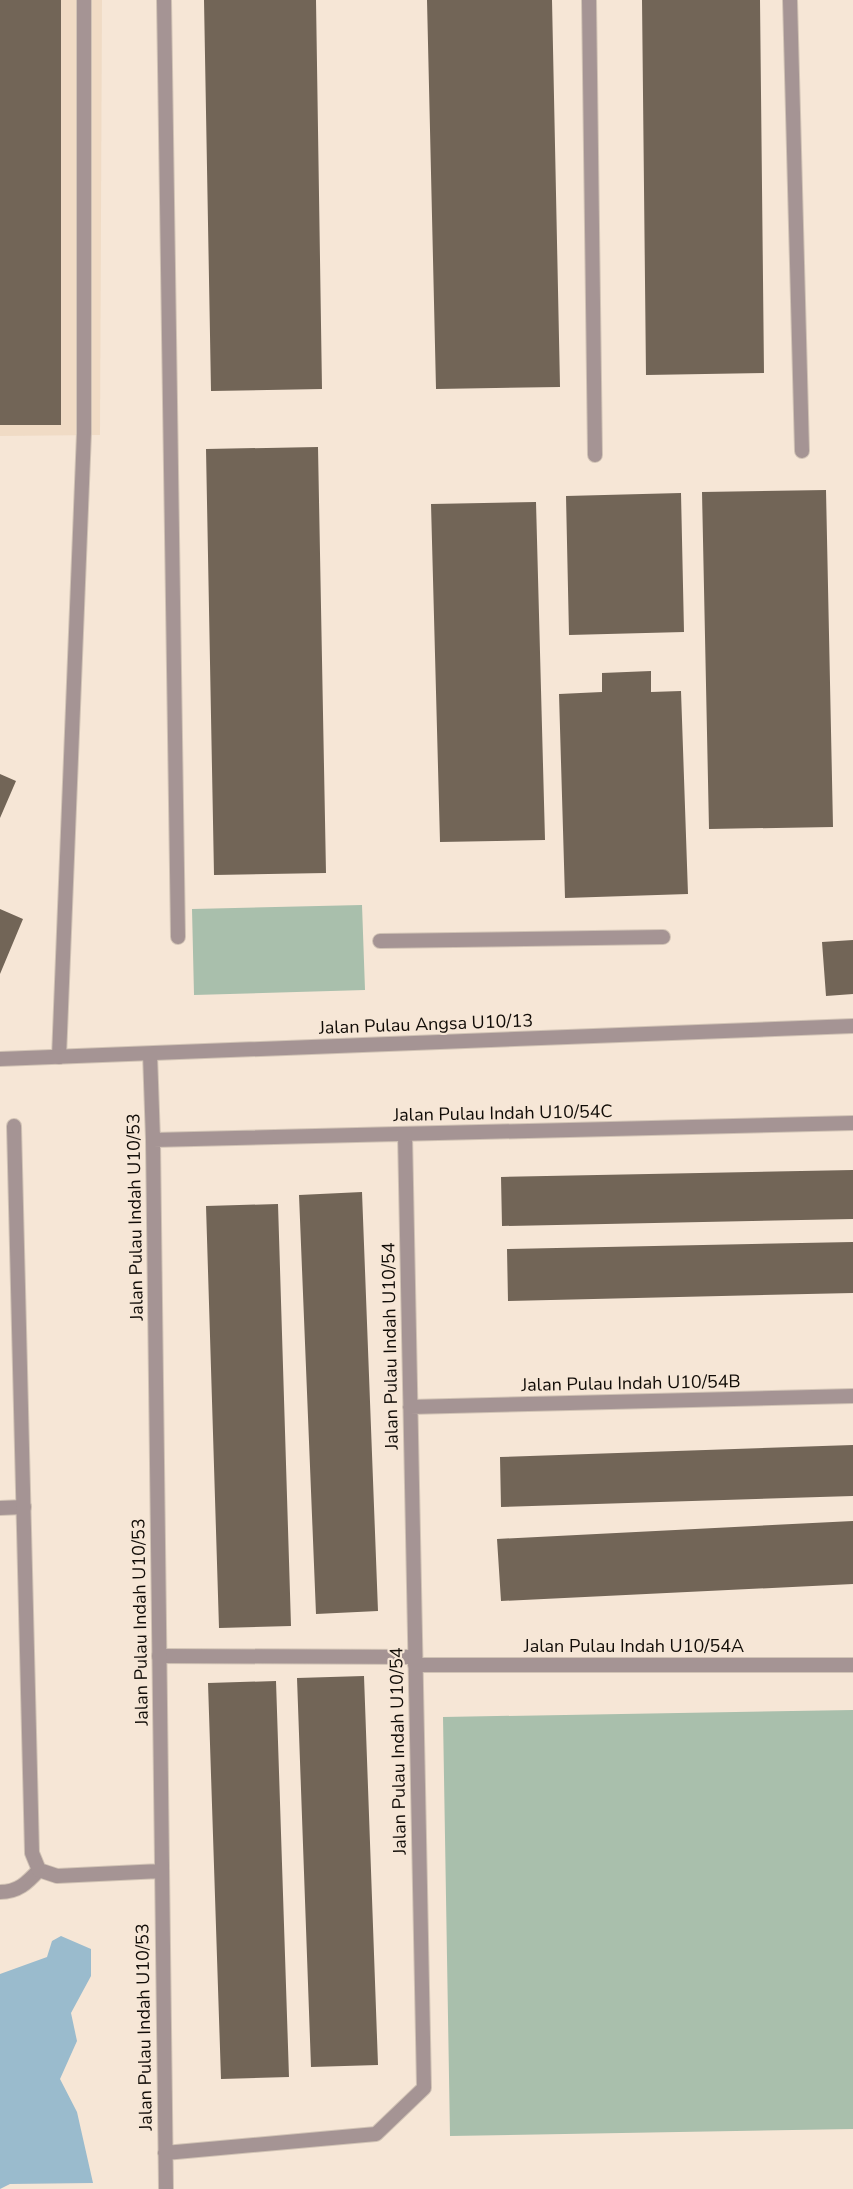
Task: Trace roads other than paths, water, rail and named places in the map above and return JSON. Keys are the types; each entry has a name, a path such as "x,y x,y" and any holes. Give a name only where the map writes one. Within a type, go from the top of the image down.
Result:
{"street":[{"path":"59,1057 84,433 84,0"},
{"path":"164,0 178,938"},
{"path":"589,0 595,455"},
{"path":"790,0 802,451"},
{"path":"380,941 663,936"},
{"name":"Jalan Pulau Angsa U10/13","path":"0,1059 853,1026"},
{"name":"Jalan Pulau Indah U10/53","path":"150,1054 153,1140 166,2189"},
{"name":"Jalan Pulau Indah U10/54C","path":"153,1140 853,1122"},
{"path":"14,1126 32,1853 39,1870 57,1876 161,1871"},
{"name":"Jalan Pulau Indah U10/54","path":"165,2153 376,2134 424,2088 405,1134"},
{"name":"Jalan Pulau Indah U10/54B","path":"410,1407 853,1396"},
{"path":"0,1508 24,1506"},
{"name":"Jalan Pulau Indah U10/54A","path":"159,1656 415,1661 853,1665"},
{"path":"0,1892 10,1892 24,1886 39,1870"}],"water":[{"path":"61,1936 91,1949 91,1976 71,2013 77,2041 60,2079 77,2112 93,2183 10,2184 0,2189 0,1974 47,1957 52,1941"}]}
